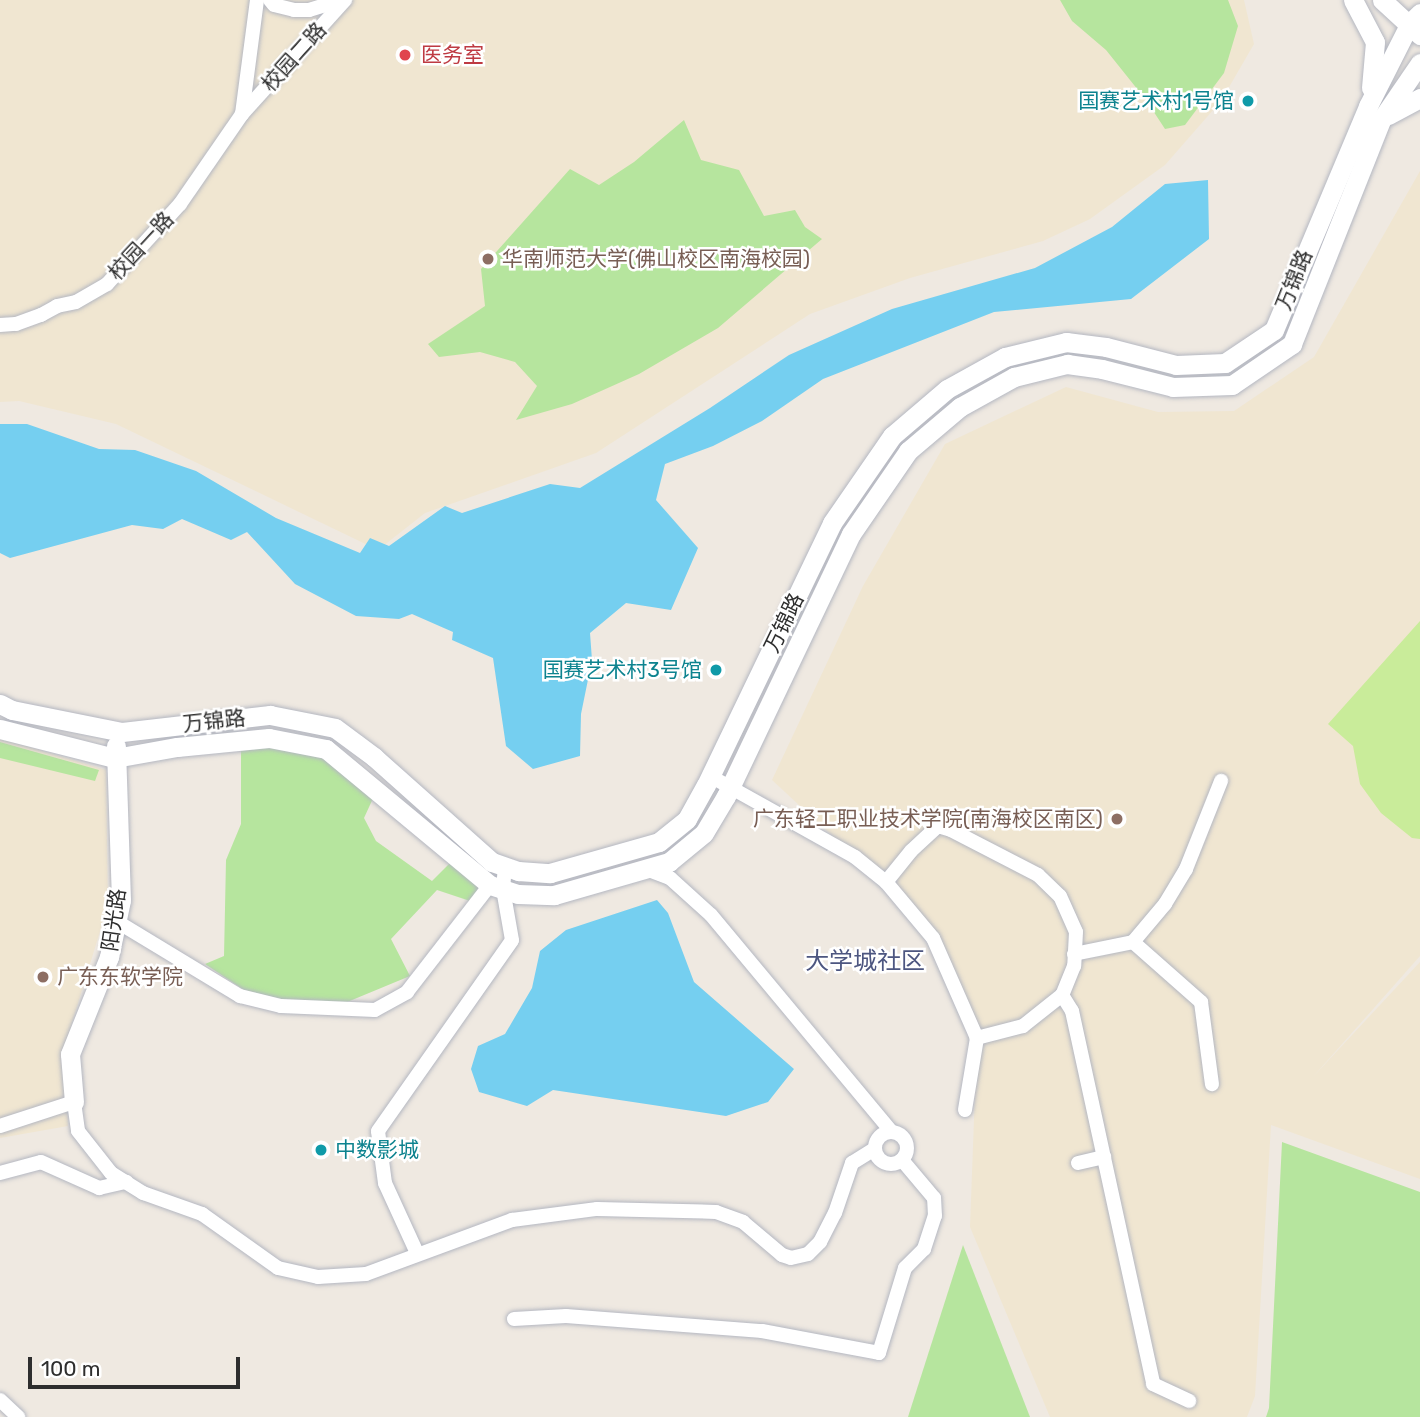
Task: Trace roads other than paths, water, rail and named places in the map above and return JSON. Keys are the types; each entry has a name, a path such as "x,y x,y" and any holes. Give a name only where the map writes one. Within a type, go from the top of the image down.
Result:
{"street":[{"path":"242,114 257,0"},
{"path":"270,0 274,5 294,10 309,10 343,0"},
{"name":"校园二路","path":"242,114 343,0"},
{"path":"1353,0 1375,42 1375,113 1420,98"},
{"path":"1382,0 1417,24"},
{"name":"万锦路","path":"0,704 12,710 117,731 270,715 335,728 374,757 492,862 505,867 551,873 659,842 687,819 832,523 892,436 947,389 1006,357 1066,342 1106,347 1175,365 1225,363 1274,330 1417,24"},
{"name":"万锦路","path":"0,729 115,758 177,747 269,738 326,749 360,774 443,849 497,887 518,894 554,895 669,862 704,833 730,786 851,534 908,451 960,407 1014,377 1067,364 1102,369 1173,387 1232,385 1292,344 1375,113 1420,62"},
{"name":"校园一路","path":"0,325 16,324 57,306 76,302 107,284 180,204 242,114"},
{"name":"阳光路","path":"74,1102 70,1054 109,957 121,900 115,758 117,731"},
{"path":"710,776 855,857 886,883 933,938 977,1038 965,1110"},
{"path":"1074,954 1133,942 1166,904 1186,869 1221,781"},
{"path":"886,883 911,851 938,826 951,830 1038,875 1060,896 1076,932 1074,965 1062,995 1023,1026 977,1038"},
{"path":"116,921 240,996 281,1006 375,1010 407,992 497,887 505,867"},
{"path":"646,869 670,878 711,915 891,1131 902,1135 907,1144 902,1160"},
{"path":"417,1253 385,1183 378,1131 512,940 497,887"},
{"path":"1133,942 1201,1002 1212,1084"},
{"path":"1062,995 1072,1011 1153,1384 1189,1401"},
{"path":"0,1126 74,1102 78,1131 111,1173 143,1193 202,1213 278,1268 318,1277 366,1274 512,1220 597,1209 716,1212 743,1222 782,1255 791,1258 808,1254 820,1242 835,1213 852,1163 874,1149"},
{"path":"891,1131 877,1139 874,1149 878,1159 887,1164 902,1160"},
{"path":"1079,1163 1104,1157"},
{"path":"514,1319 541,1315 566,1316 762,1331 880,1353 905,1268 924,1249 936,1216 933,1198 902,1160"},
{"path":"0,1174 41,1162 99,1188 125,1182"},
{"path":"0,1400 18,1417"}],"water":[{"path":"1208,180 1209,239 1131,299 994,312 823,379 762,421 713,446 665,464 656,500 698,548 671,610 626,603 590,633 592,660 581,714 580,756 533,769 506,746 493,658 452,640 453,632 412,614 399,619 356,616 295,584 247,532 231,540 182,519 163,529 132,525 10,558 0,553 0,424 27,424 99,449 135,450 196,471 276,518 360,553 370,538 389,546 445,506 462,513 550,484 580,488 710,408 789,355 892,309 1035,268 1112,227 1165,184"},
{"path":"657,900 668,913 694,982 794,1069 768,1102 726,1116 553,1090 527,1106 479,1092 471,1069 478,1046 505,1034 532,988 540,951 566,930"}],"place":[{"name":"医务室","path":"405,55"},
{"name":"国赛艺术村1号馆","path":"1248,101"},
{"name":"华南师范大学(佛山校区南海校园)","path":"488,259"},
{"name":"国赛艺术村3号馆","path":"716,670"},
{"name":"广东轻工职业技术学院(南海校区南区)","path":"1117,819"},
{"name":"广东东软学院","path":"43,977"},
{"name":"中数影城","path":"321,1150"}],"district":[{"name":"大学城社区","path":"865,962"}]}
